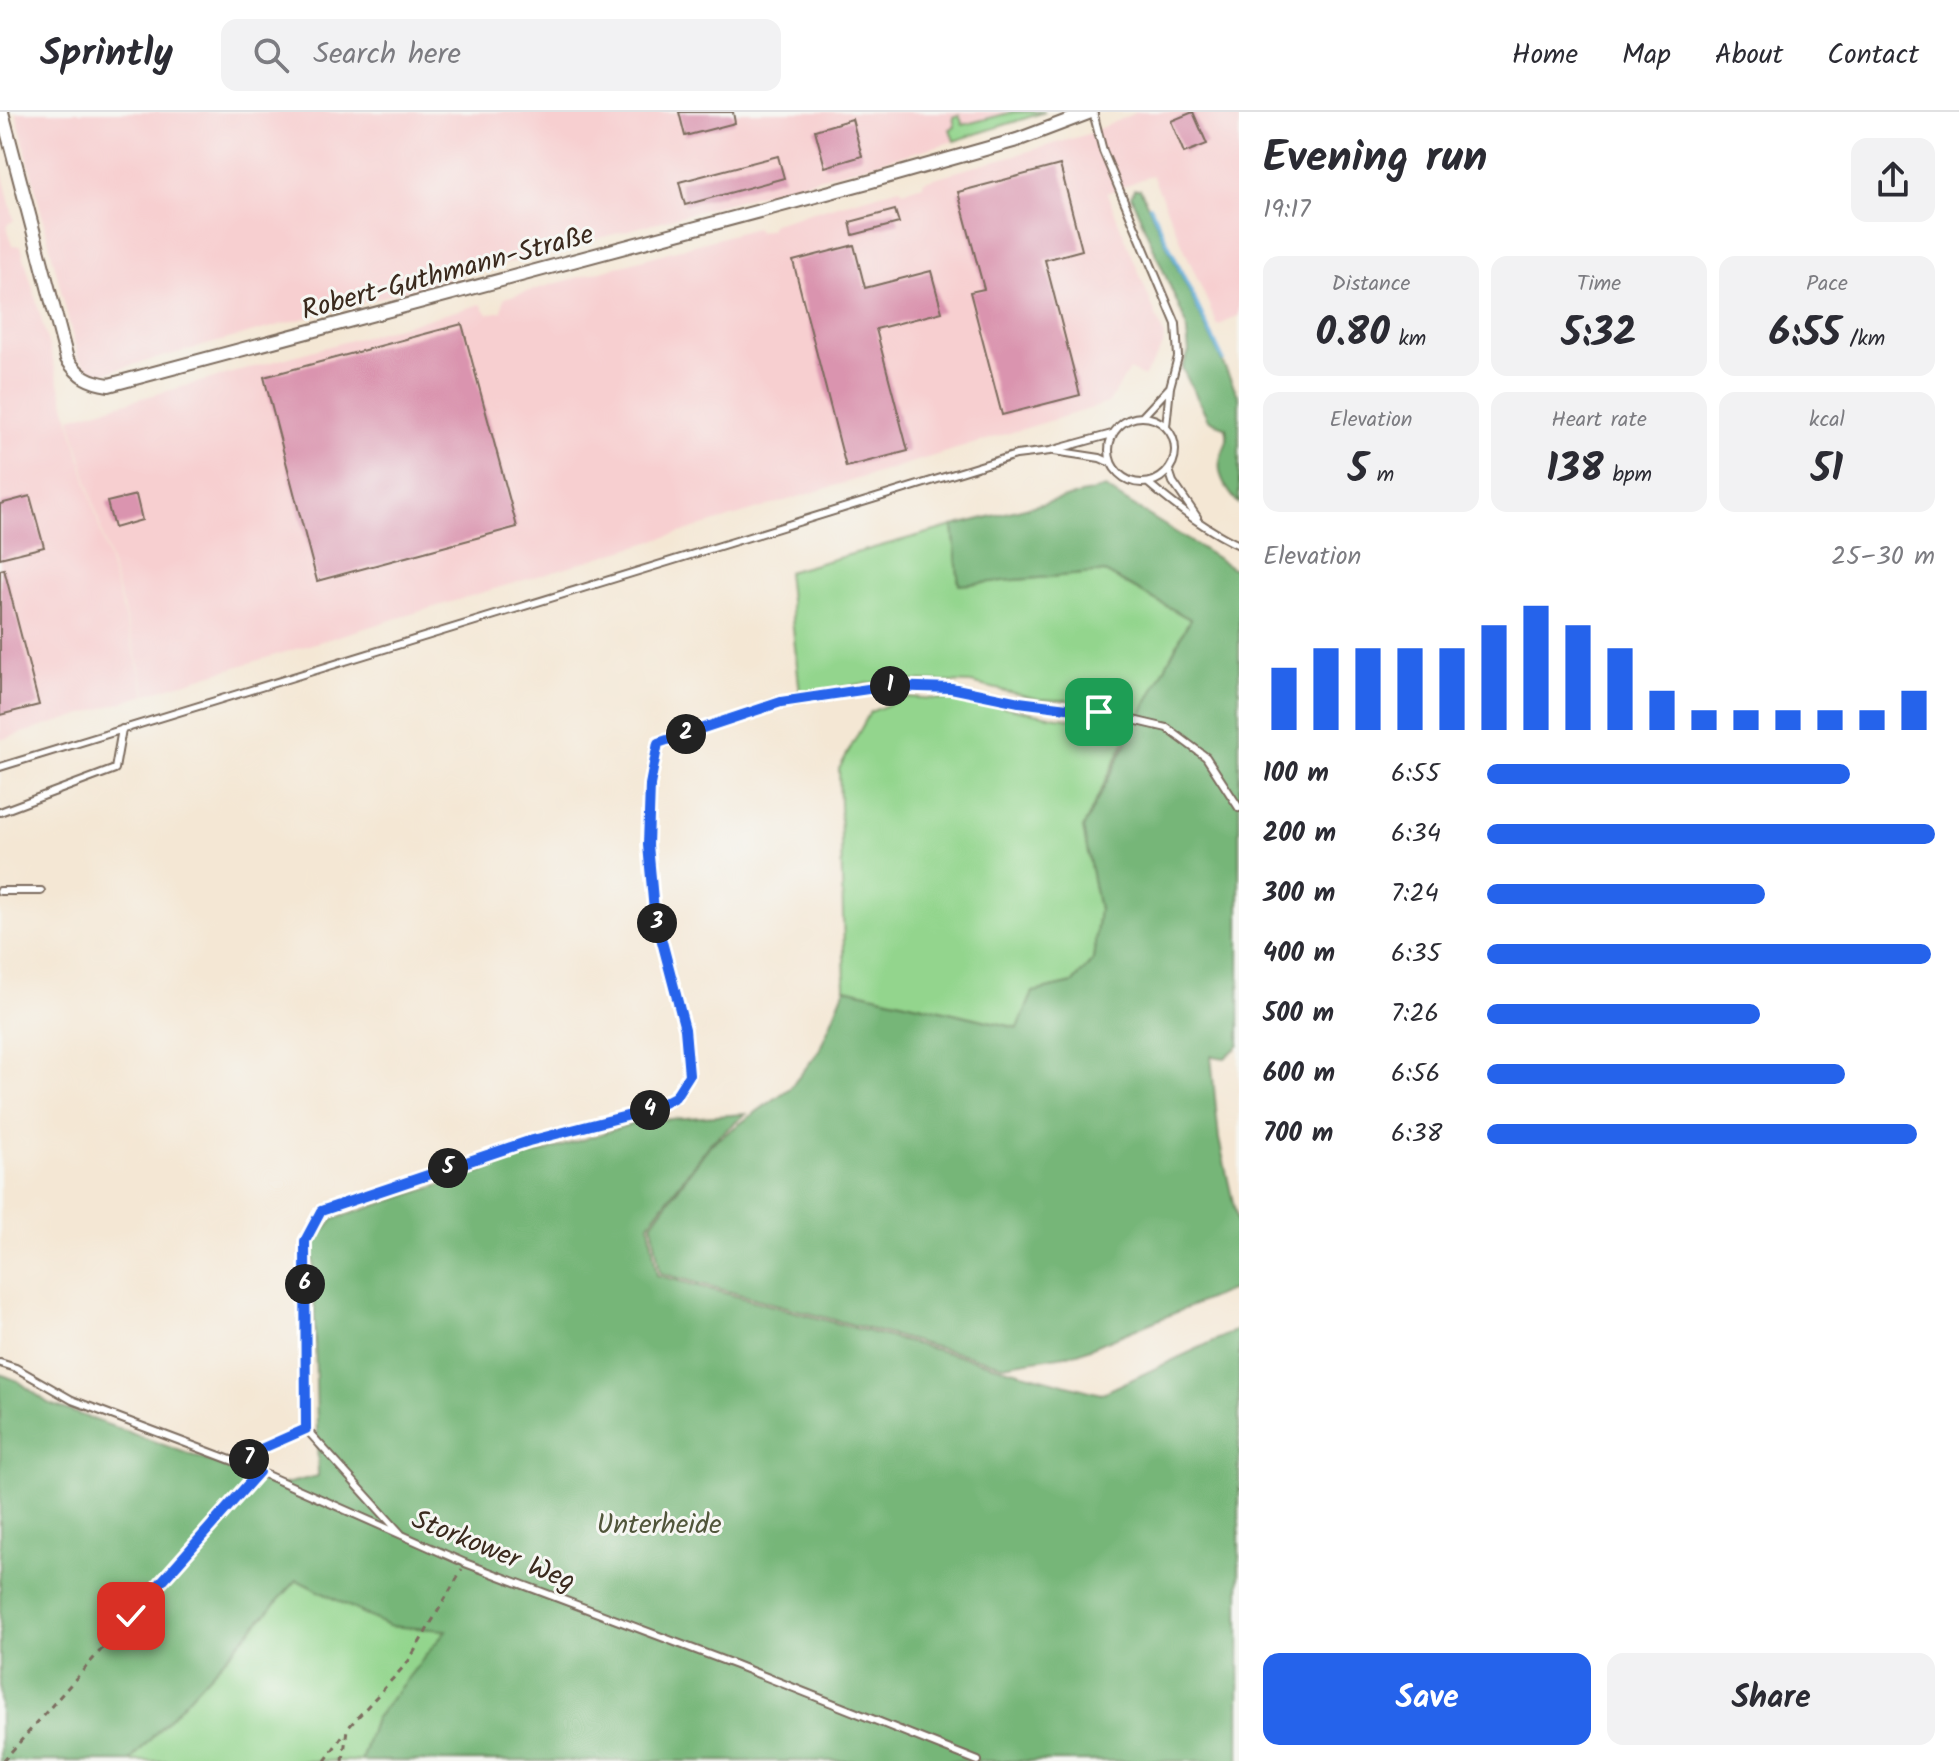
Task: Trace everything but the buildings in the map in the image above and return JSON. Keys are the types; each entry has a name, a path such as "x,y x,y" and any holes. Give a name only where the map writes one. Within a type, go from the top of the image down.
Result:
{"street":[{"name":"Robert-Guthmann-Straße","path":"2,112 67,359 77,374 91,383 109,385 883,178 1017,140 1092,112"}],"lane":[{"name":"Robert-Guthmann-Straße","path":"1092,112 1103,151 1176,324 1178,357 1170,387 1166,427"},
{"path":"1142,417 1170,387"},
{"path":"1142,417 1156,420 1166,427 1175,447 1174,457 1169,470 1160,479 1136,483 1116,473 1108,448 1112,434 1123,422 1142,417"},
{"path":"0,767 1016,455 1050,451 1112,434"},
{"path":"1050,451 1100,458 1111,463"},
{"path":"1169,470 1183,499 1201,523"},
{"path":"1148,483 1218,536 1239,545"},
{"path":"404,1537 306,1429 305,1241 321,1211 529,1141 650,1110 675,1097 689,1075 685,1029 654,911 648,845 650,785 658,743 781,702 888,686 951,688 1019,702 1099,712 1167,728 1206,757 1239,808"},
{"path":"0,813 115,769 122,729"},
{"path":"0,891 41,891"},
{"name":"Storkower Weg","path":"0,1363 16,1368 72,1400 244,1465 465,1563 736,1665 978,1761"},
{"path":"244,1465 254,1452 306,1429"}],"path":[{"path":"3,1761 259,1472"},
{"path":"325,1761 347,1729 408,1662 465,1563"},
{"path":"343,1761 347,1729"}],"shaded area":[{"path":"16,112 1047,112 941,145 100,374 90,370 78,358"},
{"path":"1137,112 1239,112 1239,315 1218,326 1152,175 1107,193 1164,335 1163,346 1144,377 1129,370 1109,403 147,694 70,418 481,304 488,314 502,311 504,298 755,228 759,232 770,229 773,223 900,188 903,191 923,185 924,181 1085,135"},
{"path":"0,163 14,220 7,225 12,245 21,246 146,695 0,740"}],"green space":[{"path":"1013,112 1045,112 954,141 950,129 955,127 953,117 959,115 963,125"},
{"path":"1134,189 1140,189 1239,397 1239,504 1220,473 1220,461 1227,439 1226,428 1208,419 1182,368 1189,352 1186,323 1131,196"},
{"path":"1105,488 1239,572 1239,1045 1225,1058 1211,1056 1219,1139 1239,1229 1239,1292 1230,1290 1078,1353 1003,1365 660,1273 652,1224 710,1145 790,1088 819,1051 845,988 1018,1028 1033,992 1073,983 1093,960 1099,909 1083,828 1190,619 1105,572 959,585 953,526"},
{"path":"953,526 959,585 1105,572 1190,619 1141,715 1091,701 1039,699 971,683 869,683 800,694 787,572"},
{"path":"907,697 978,702 1050,716 1132,726 1083,828 1099,910 1093,960 1073,983 1033,992 1019,1028 845,988 839,769 870,712"},
{"name":"Unterheide","path":"746,1114 709,1144 649,1224 657,1275 1101,1394 1239,1329 1239,1761 361,1761 375,1719 446,1630 388,1626 297,1580 130,1761 0,1761 0,1374 18,1381 48,1403 277,1486 318,1476 313,1242 334,1219 641,1121"},
{"path":"297,1580 388,1626 447,1630 375,1719 361,1761 130,1761"}],"waterway":[{"path":"1150,206 1223,360"}],"route":[{"path":"131,1616 259,1472 244,1465 254,1452 306,1429 305,1241 321,1211 529,1141 650,1110 675,1097 689,1075 685,1029 654,911 648,845 650,785 658,743 781,702 888,686 951,688 1019,702 1099,712"}]}
